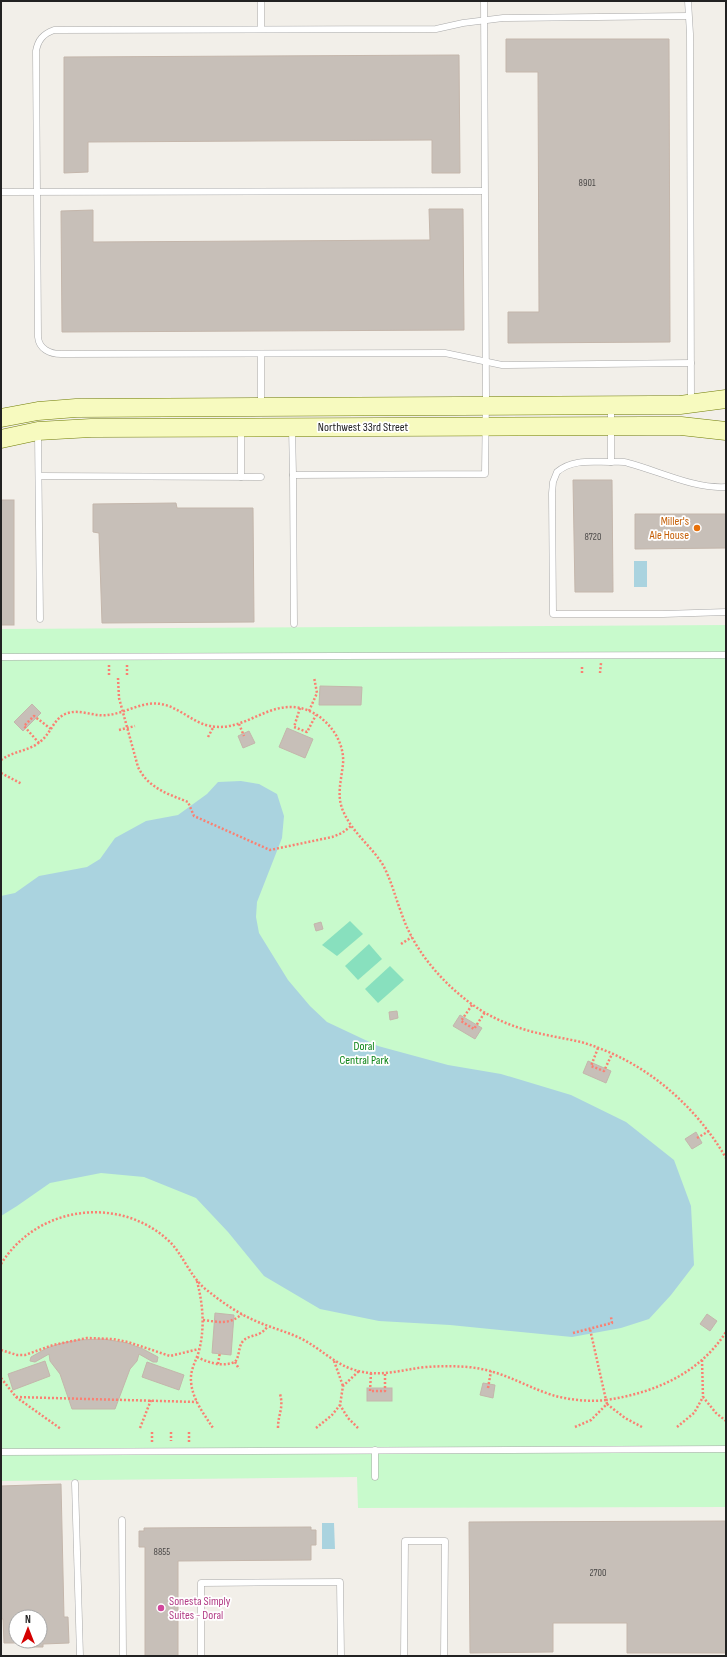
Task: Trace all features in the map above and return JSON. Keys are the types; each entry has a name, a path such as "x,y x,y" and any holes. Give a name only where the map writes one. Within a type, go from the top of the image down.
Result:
{"street":[{"name":"Northwest 33rd Street","path":"1,418 63,408 611,405 691,403 726,399"},
{"path":"268,407 285,415 292,427"},
{"path":"292,427 295,420 298,418 326,407"},
{"name":"Northwest 33rd Street","path":"1,439 38,431 91,428 681,426 726,431"}],"lane":[{"path":"261,1 261,29"},
{"path":"293,475 485,474 486,361 484,1"},
{"path":"688,1 690,42 691,403"},
{"path":"688,16 503,18 436,29 54,30 43,35 39,40 36,52 38,337 40,344 51,353 61,354 445,353 502,365 691,363"},
{"path":"1,192 484,191"},
{"path":"261,354 268,407"},
{"path":"611,405 611,462"},
{"path":"241,427 241,477"},
{"path":"292,427 294,624"},
{"path":"38,431 40,619"},
{"path":"726,487 706,486 664,475 627,462 579,462 560,470 555,476 552,493 553,614 663,614 726,612"},
{"path":"39,476 261,477"},
{"path":"1,657 726,655"},
{"path":"1,1452 726,1449"},
{"path":"375,1450 375,1478"},
{"path":"75,1483 80,1656"},
{"path":"122,1520 123,1656"},
{"path":"404,1656 405,1541 445,1541 444,1656"},
{"path":"201,1656 201,1583 340,1582 341,1656"}],"path":[{"path":"582,662 582,673"},
{"path":"600,673 601,662"},
{"path":"109,664 109,675"},
{"path":"127,664 127,675"},
{"path":"309,711 316,693 314,677"},
{"path":"118,678 118,694 139,771 144,779 158,789 188,802 194,816 270,850 336,836 351,826"},
{"path":"1,760 8,755 30,748 39,743 59,718 70,712 106,716 139,706 159,704 178,710 199,722 214,726 228,727 239,724 273,709 283,707 300,708 309,711 325,722 334,731 342,748 343,762 339,796 344,813 351,826 369,845 383,866 392,884 400,912 412,936 423,955 448,985 472,1005 485,1012 523,1029 598,1048 612,1054 662,1083 685,1104 709,1131 726,1158"},
{"path":"300,708 294,727 307,732 316,715"},
{"path":"39,743 24,726 34,716 51,729"},
{"path":"239,724 244,736"},
{"path":"119,730 135,726"},
{"path":"208,737 214,726"},
{"path":"1,773 22,784"},
{"path":"401,944 412,936"},
{"path":"472,1005 461,1021 474,1029 485,1012"},
{"path":"598,1048 591,1066 604,1071 612,1054"},
{"path":"697,1138 709,1131"},
{"path":"1,1264 28,1235 45,1224 68,1215 102,1212 129,1218 162,1235 178,1252 196,1280 208,1291 242,1314 308,1342 334,1361 371,1374 386,1374 426,1367 468,1367 491,1371 553,1395 577,1400 607,1402 656,1389 680,1377 702,1360 715,1347 726,1332"},
{"path":"196,1280 202,1300 203,1320 199,1349 191,1371 191,1381 193,1393 197,1402 213,1428"},
{"path":"203,1320 229,1322 234,1321 242,1314"},
{"path":"573,1333 612,1322 611,1317"},
{"path":"235,1362 244,1340 261,1334 268,1326"},
{"path":"590,1329 607,1402 625,1418 642,1427"},
{"path":"1,1350 17,1355 25,1355 71,1340 98,1338 128,1342 170,1356 199,1349"},
{"path":"218,1364 220,1352"},
{"path":"197,1357 206,1362 218,1364 235,1362"},
{"path":"677,1427 694,1413 703,1397 702,1360"},
{"path":"316,1428 332,1415 340,1405 343,1386 334,1361"},
{"path":"235,1362 239,1369"},
{"path":"343,1386 359,1371"},
{"path":"488,1388 491,1371"},
{"path":"371,1374 370,1391 386,1392 386,1374"},
{"path":"1,1383 2,1379"},
{"path":"2,1379 16,1397 61,1429"},
{"path":"278,1428 278,1417 282,1404 280,1394"},
{"path":"16,1397 197,1402"},
{"path":"703,1397 726,1421"},
{"path":"140,1428 151,1400"},
{"path":"575,1428 591,1420 607,1402"},
{"path":"340,1405 348,1418 358,1428"},
{"path":"152,1432 152,1443"},
{"path":"171,1432 171,1443"},
{"path":"189,1432 189,1443"}],"green space":[{"name":"Doral Central Park","path":"726,625 726,1507 358,1508 357,1477 1,1481 1,629"},
{"path":"350,921 363,934 337,956 322,945"},
{"path":"369,944 382,959 358,980 345,966"},
{"path":"390,966 404,980 378,1003 365,989"}],"water":[{"path":"634,561 647,561 647,587 634,587"},
{"path":"241,781 259,784 277,794 284,816 282,838 257,902 256,917 259,933 288,980 310,1006 327,1022 378,1046 448,1065 501,1074 571,1095 626,1122 674,1160 691,1206 694,1265 671,1295 649,1319 621,1328 572,1337 450,1325 379,1321 320,1309 264,1276 228,1232 196,1198 144,1177 101,1173 50,1183 1,1216 1,896 15,893 39,876 87,867 100,859 115,838 146,821 178,815 207,794 218,782"},
{"path":"322,1523 334,1523 335,1549 322,1549"}],"building":[{"path":"506,39 669,39 670,342 508,343 508,312 539,312 538,72 506,72"},
{"path":"459,55 460,173 432,173 432,140 88,142 88,172 64,173 64,57"},
{"path":"429,209 463,209 464,330 62,332 61,211 93,210 93,242 430,240"},
{"path":"573,480 612,480 613,592 575,592"},
{"path":"1,500 14,500 14,625 1,625"},
{"path":"176,503 177,508 253,508 254,622 102,623 99,533 93,532 93,504"},
{"path":"635,514 726,514 726,548 635,549"},
{"path":"320,686 362,687 361,705 319,705"},
{"path":"32,704 41,713 23,731 14,722"},
{"path":"287,728 313,739 305,758 279,747"},
{"path":"249,731 255,743 243,748 238,736"},
{"path":"321,922 323,929 316,931 314,924"},
{"path":"397,1011 398,1018 390,1020 389,1012"},
{"path":"460,1015 482,1028 475,1039 453,1026"},
{"path":"588,1061 611,1071 606,1083 583,1073"},
{"path":"696,1132 702,1143 692,1149 685,1139"},
{"path":"215,1313 234,1315 231,1355 212,1353"},
{"path":"707,1314 717,1321 710,1331 700,1324"},
{"path":"103,1339 127,1343 143,1349 158,1357 157,1362 153,1362 139,1354 137,1361 130,1369 115,1409 72,1409 60,1374 50,1361 49,1354 35,1362 30,1361 31,1357 47,1348 62,1343 78,1340"},
{"path":"45,1361 50,1376 13,1390 8,1374"},
{"path":"147,1362 184,1375 179,1390 142,1377"},
{"path":"483,1383 495,1385 493,1398 480,1395"},
{"path":"367,1388 392,1388 392,1401 367,1401"},
{"path":"61,1484 64,1617 68,1617 69,1643 48,1644 48,1609 8,1609 8,1643 4,1643 3,1619 1,1619 1,1486"},
{"path":"726,1521 726,1653 627,1653 627,1623 553,1623 553,1652 470,1653 469,1522"},
{"name":"Sonesta Simply Suites - Doral","path":"311,1527 311,1530 316,1530 316,1545 311,1545 311,1560 178,1561 178,1656 145,1656 145,1547 139,1547 139,1531 144,1531 144,1528"}],"place":[{"name":"Miller's Ale House","path":"697,528"},
{"name":"Sonesta Simply Suites - Doral","path":"161,1608"}]}
